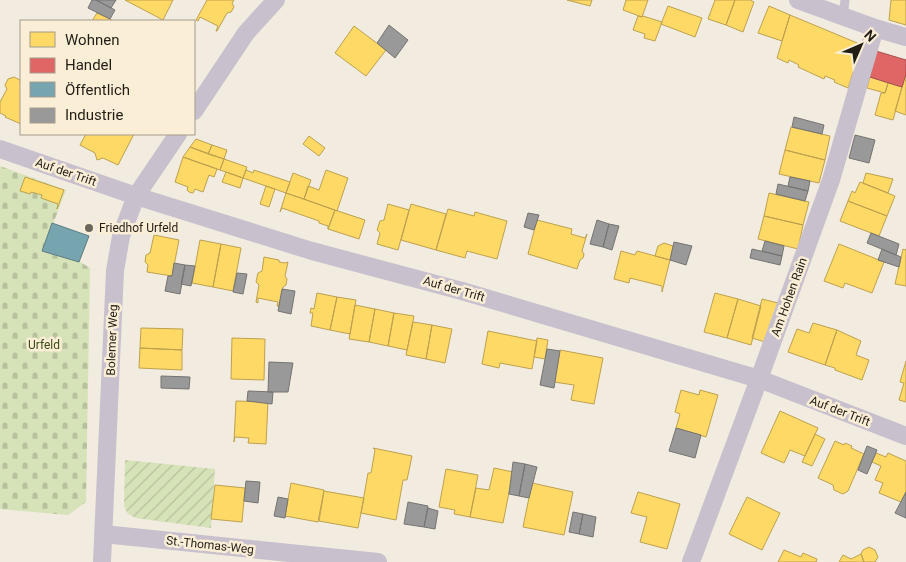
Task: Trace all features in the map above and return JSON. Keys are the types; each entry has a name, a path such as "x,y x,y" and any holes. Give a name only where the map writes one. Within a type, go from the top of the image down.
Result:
{"street":[{"path":"195,109 246,33 276,0"},
{"path":"798,0 844,8 875,28 906,37"},
{"name":"Am Hohen Rain","path":"691,562 760,379 831,180 875,28"},
{"name":"Bolemer Weg","path":"102,562 108,466 115,271 121,236 136,196 177,135"},
{"name":"Auf der Trift","path":"0,149 136,196 312,250 462,291 760,379 906,436"},
{"name":"St.-Thomas-Weg","path":"103,534 378,562"}],"green space":[{"name":"Urfeld","path":"0,166 66,190 53,224 89,236 80,262 90,268 86,502 68,515 0,509"},
{"path":"125,460 215,469 211,528 136,518 128,514 124,506"}],"building: Wohnen":[{"path":"125,0 173,0 163,20"},
{"path":"207,0 234,0 232,3 234,7 231,12 227,13 217,31 218,26 200,17 198,21 196,20"},
{"path":"567,0 592,0 590,6"},
{"path":"626,0 648,0 642,17 623,10"},
{"path":"715,0 735,0 726,25 708,19"},
{"path":"735,0 750,0 754,2 743,32 726,25"},
{"path":"891,0 906,0 906,25 889,20"},
{"path":"668,6 702,18 695,37 661,24"},
{"path":"769,6 790,15 782,41 758,33"},
{"path":"97,13 112,20 93,20"},
{"path":"790,15 862,45 848,88 834,82 835,80 825,76 824,79 798,67 799,65 789,60 788,63 777,58"},
{"path":"638,16 662,22 655,41 644,38 645,34 633,30"},
{"path":"354,26 386,50 366,76 335,53"},
{"path":"906,74 906,115 895,111"},
{"path":"14,77 20,80 20,124 0,113 0,102 7,89 5,85 8,79"},
{"path":"870,77 888,83 885,93 867,88"},
{"path":"888,83 902,87 893,120 875,115 881,93 885,93"},
{"path":"791,127 830,136 825,160 785,150"},
{"path":"85,135 133,135 118,165 103,158 97,160 95,153 80,145"},
{"path":"309,136 325,148 319,156 303,144"},
{"path":"196,139 212,145 208,154 190,147"},
{"path":"212,145 227,150 224,159 208,154"},
{"path":"190,147 224,159 220,170 183,157"},
{"path":"785,150 825,160 819,183 779,174"},
{"path":"183,157 217,169 214,177 209,175 203,192 195,189 193,193 189,192 187,190 188,187 175,182"},
{"path":"224,159 247,167 243,178 220,170"},
{"path":"246,170 253,173 254,170 290,182 286,193 243,178"},
{"path":"326,170 348,178 337,211 304,199 308,186 319,190"},
{"path":"226,172 243,178 240,188 222,182"},
{"path":"293,173 311,180 304,199 286,193"},
{"path":"866,173 893,179 888,193 863,183"},
{"path":"25,177 64,190 57,209 58,204 41,198 42,195 20,191"},
{"path":"860,182 895,196 887,216 848,201 852,191 855,193"},
{"path":"266,186 275,189 269,207 260,204"},
{"path":"286,193 335,210 328,229 328,226 319,223 319,221 282,208 280,212"},
{"path":"769,193 809,202 803,225 764,216"},
{"path":"848,201 887,216 879,236 840,221"},
{"path":"388,204 409,210 398,250 377,244 380,233 377,230 380,221 384,220"},
{"path":"411,204 446,214 436,250 401,240"},
{"path":"448,209 474,216 475,212 507,221 497,259 467,251 465,258 436,250"},
{"path":"335,210 365,220 359,239 328,229"},
{"path":"764,216 803,225 798,249 758,239"},
{"path":"537,220 572,229 571,234 585,238 587,234 582,251 584,254 583,258 580,260 577,269 528,254"},
{"path":"154,235 179,240 172,276 147,272 146,255 150,253"},
{"path":"200,240 221,244 213,287 192,283"},
{"path":"664,243 673,246 670,260 655,256 658,246"},
{"path":"221,244 241,248 233,291 213,287"},
{"path":"839,244 884,262 872,293 845,283 843,288 824,281"},
{"path":"903,249 906,250 906,286 895,284"},
{"path":"621,251 635,255 637,251 670,260 662,292 662,286 630,278 629,283 614,279"},
{"path":"264,257 279,260 279,262 288,262 285,276 287,279 286,285 283,287 279,306 277,306 278,302 258,298 258,303 256,302 259,285 256,282 258,273 262,271"},
{"path":"317,293 337,297 330,330 311,326 313,313 310,313 311,308 314,309"},
{"path":"715,293 738,299 727,338 704,332"},
{"path":"337,297 356,300 350,334 330,330"},
{"path":"738,299 761,306 751,345 727,338"},
{"path":"762,299 778,303 765,342 752,338"},
{"path":"355,305 375,309 369,342 349,339"},
{"path":"375,309 394,313 388,346 369,342"},
{"path":"394,313 414,316 407,350 388,346"},
{"path":"413,322 432,325 426,359 406,355"},
{"path":"813,323 837,330 825,365 788,352 797,329 809,333"},
{"path":"432,325 452,329 445,363 426,359"},
{"path":"141,328 183,329 182,350 140,348"},
{"path":"837,330 861,341 856,355 869,360 862,380 825,365"},
{"path":"488,331 537,341 532,369 500,363 499,368 482,364"},
{"path":"232,338 265,339 264,380 231,379"},
{"path":"537,338 548,340 545,359 534,357"},
{"path":"140,348 182,350 182,370 139,368"},
{"path":"560,350 603,358 594,404 571,400 574,385 554,382"},
{"path":"906,361 906,402 899,400 904,383 900,382"},
{"path":"681,390 699,395 700,390 718,395 706,437 676,428 680,414 675,412"},
{"path":"236,401 268,402 266,444 248,443 249,438 235,437 234,442"},
{"path":"780,411 818,428 805,456 790,450 784,463 761,453"},
{"path":"815,434 825,439 812,466 802,462"},
{"path":"835,441 852,446 851,448 864,454 848,491 843,494 834,490 833,485 818,478"},
{"path":"373,448 412,456 407,480 403,480 396,520 361,513 368,473 371,473 375,450"},
{"path":"876,453 886,457 888,453 906,461 906,492 901,502 879,493 883,483 875,480 881,466 872,462"},
{"path":"494,468 513,472 503,523 470,517 476,488 489,490"},
{"path":"446,469 478,475 470,517 454,514 455,510 439,507"},
{"path":"291,483 324,490 318,522 285,516"},
{"path":"532,483 573,492 564,535 523,527"},
{"path":"215,485 245,488 242,522 211,519"},
{"path":"324,491 364,498 358,528 319,521"},
{"path":"638,492 680,504 667,549 640,542 647,517 631,513"},
{"path":"747,497 780,513 762,550 729,534"},
{"path":"869,547 875,550 878,557 875,562 864,562 861,554 863,550"},
{"path":"784,550 801,557 803,553 817,559 816,562 778,562"},
{"path":"861,554 864,562 839,562 843,555 851,559"}],"building: Handel":[{"path":"876,51 906,60 906,74 902,87 870,77"}],"building: Öffentlich":[{"path":"52,223 89,236 79,262 42,251"}],"building: Industrie":[{"path":"92,0 96,0 115,10 110,19 88,8"},
{"path":"96,0 116,0 111,8"},
{"path":"389,25 408,40 395,58 377,43"},
{"path":"794,117 824,125 822,134 792,127"},
{"path":"855,135 875,140 869,163 849,158"},
{"path":"790,177 810,181 808,191 788,186"},
{"path":"778,184 808,191 805,201 776,194"},
{"path":"528,213 539,215 534,230 524,227"},
{"path":"597,220 609,224 603,247 590,244"},
{"path":"609,224 619,226 612,250 603,247"},
{"path":"871,233 899,244 896,255 867,243"},
{"path":"765,241 784,246 782,256 762,251"},
{"path":"674,242 692,246 686,265 670,260"},
{"path":"752,249 782,256 780,265 750,258"},
{"path":"882,249 901,257 899,267 878,260"},
{"path":"174,263 185,265 180,294 165,291 168,276 172,276"},
{"path":"185,265 195,266 191,286 181,284"},
{"path":"237,273 247,274 243,294 233,292"},
{"path":"282,289 295,291 291,314 278,311"},
{"path":"547,349 560,351 554,388 540,385"},
{"path":"269,362 293,363 288,392 268,392"},
{"path":"161,376 190,377 189,389 161,388"},
{"path":"248,391 273,392 272,404 247,401"},
{"path":"676,428 701,435 695,458 669,451"},
{"path":"867,446 877,450 867,474 858,470"},
{"path":"513,462 525,464 519,496 509,494"},
{"path":"525,464 537,467 529,498 519,496"},
{"path":"246,481 260,482 258,503 244,501"},
{"path":"906,492 906,518 895,513"},
{"path":"278,497 288,499 285,518 274,516"},
{"path":"408,502 428,506 424,527 404,524"},
{"path":"428,508 438,511 435,529 424,527"},
{"path":"573,512 583,514 579,534 569,532"},
{"path":"583,514 596,517 593,537 579,534"}],"place":[{"name":"Friedhof Urfeld","path":"89,228"}]}
